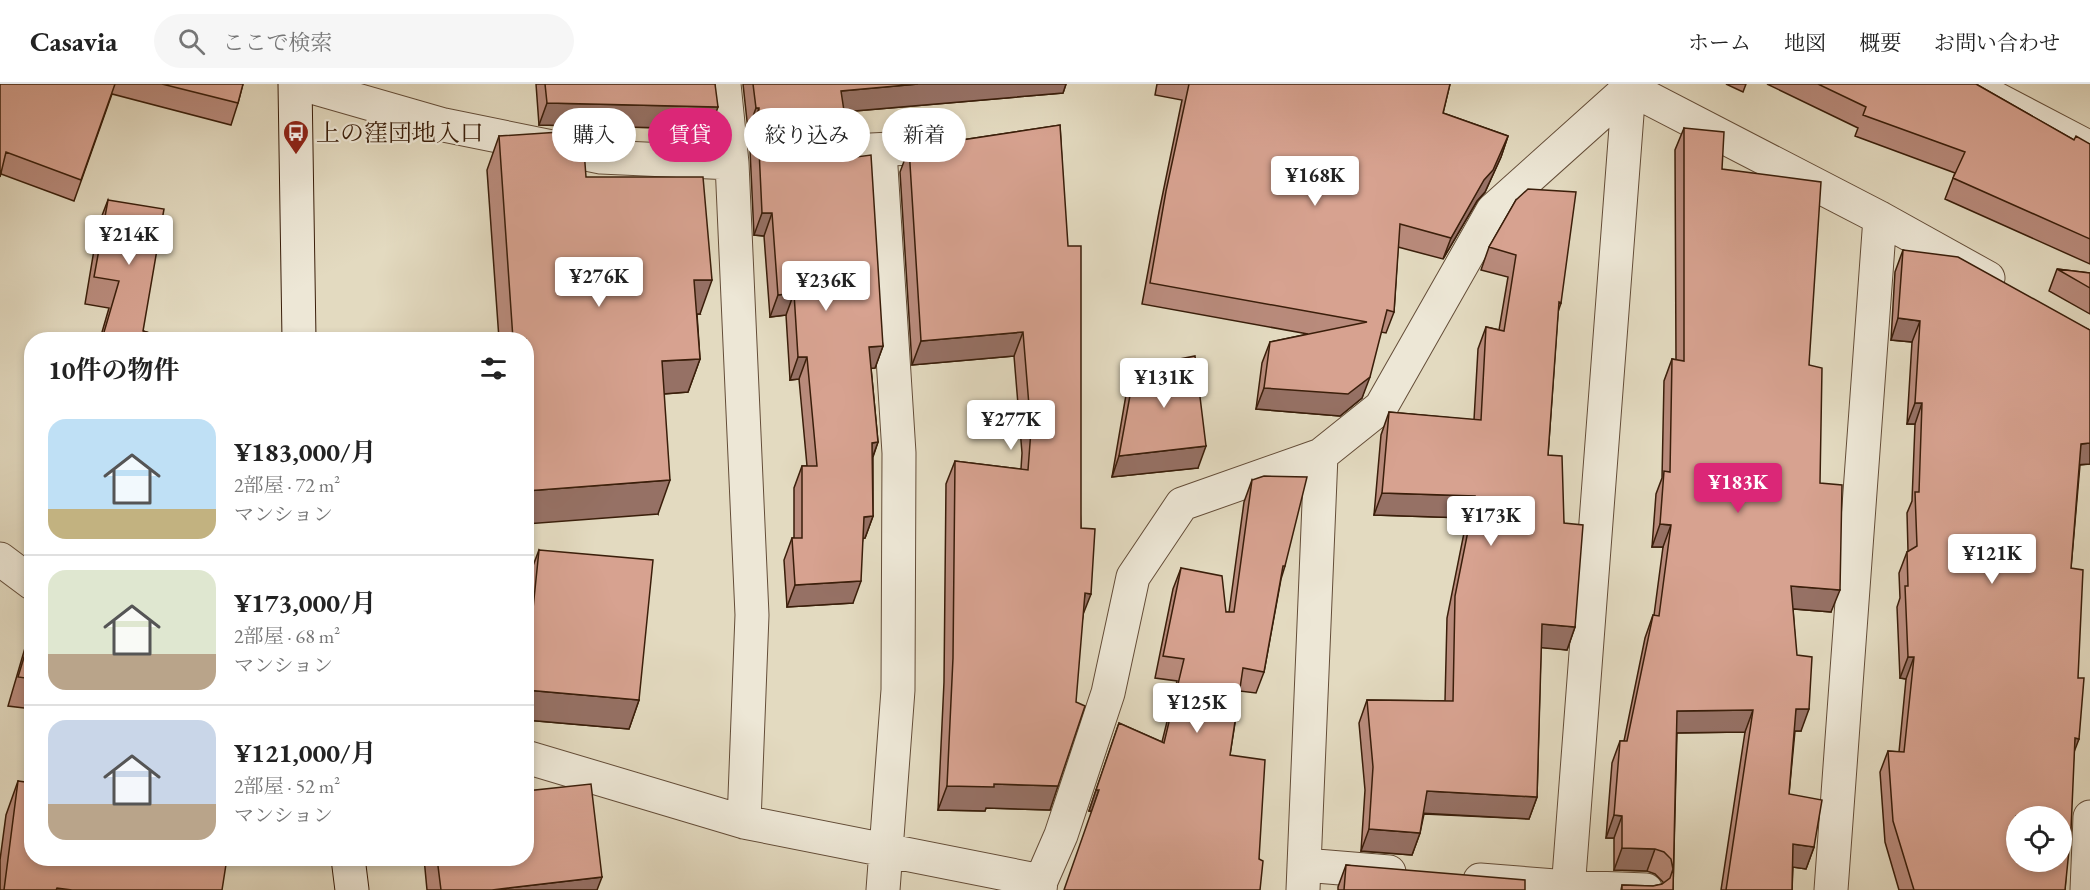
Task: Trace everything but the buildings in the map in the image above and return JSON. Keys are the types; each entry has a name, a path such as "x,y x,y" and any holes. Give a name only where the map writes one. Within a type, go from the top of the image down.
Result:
{"street":[{"path":"295,84 299,332"},
{"path":"301,84 444,125 601,157 732,163"},
{"path":"724,84 732,163 752,615 744,822"},
{"path":"1968,84 2090,148"},
{"path":"1630,86 1880,218 2010,291"},
{"path":"534,759 744,822 888,850 1040,885 1061,835 1108,693 1133,578 1182,504 1322,454 1381,407 1493,210 1630,86"},
{"path":"1568,888 1630,86"},
{"path":"870,151 880,151 899,453 898,690 888,850 883,890"},
{"path":"1831,890 1880,218"},
{"path":"1322,454 1304,878 1419,875"},
{"path":"0,559 24,577"},
{"path":"2087,890 2090,817"},
{"path":"349,866 352,890"},
{"path":"1453,878 1568,888 1646,890"}],"place":[{"name":"上の窪団地入口","path":"296,156"}]}
